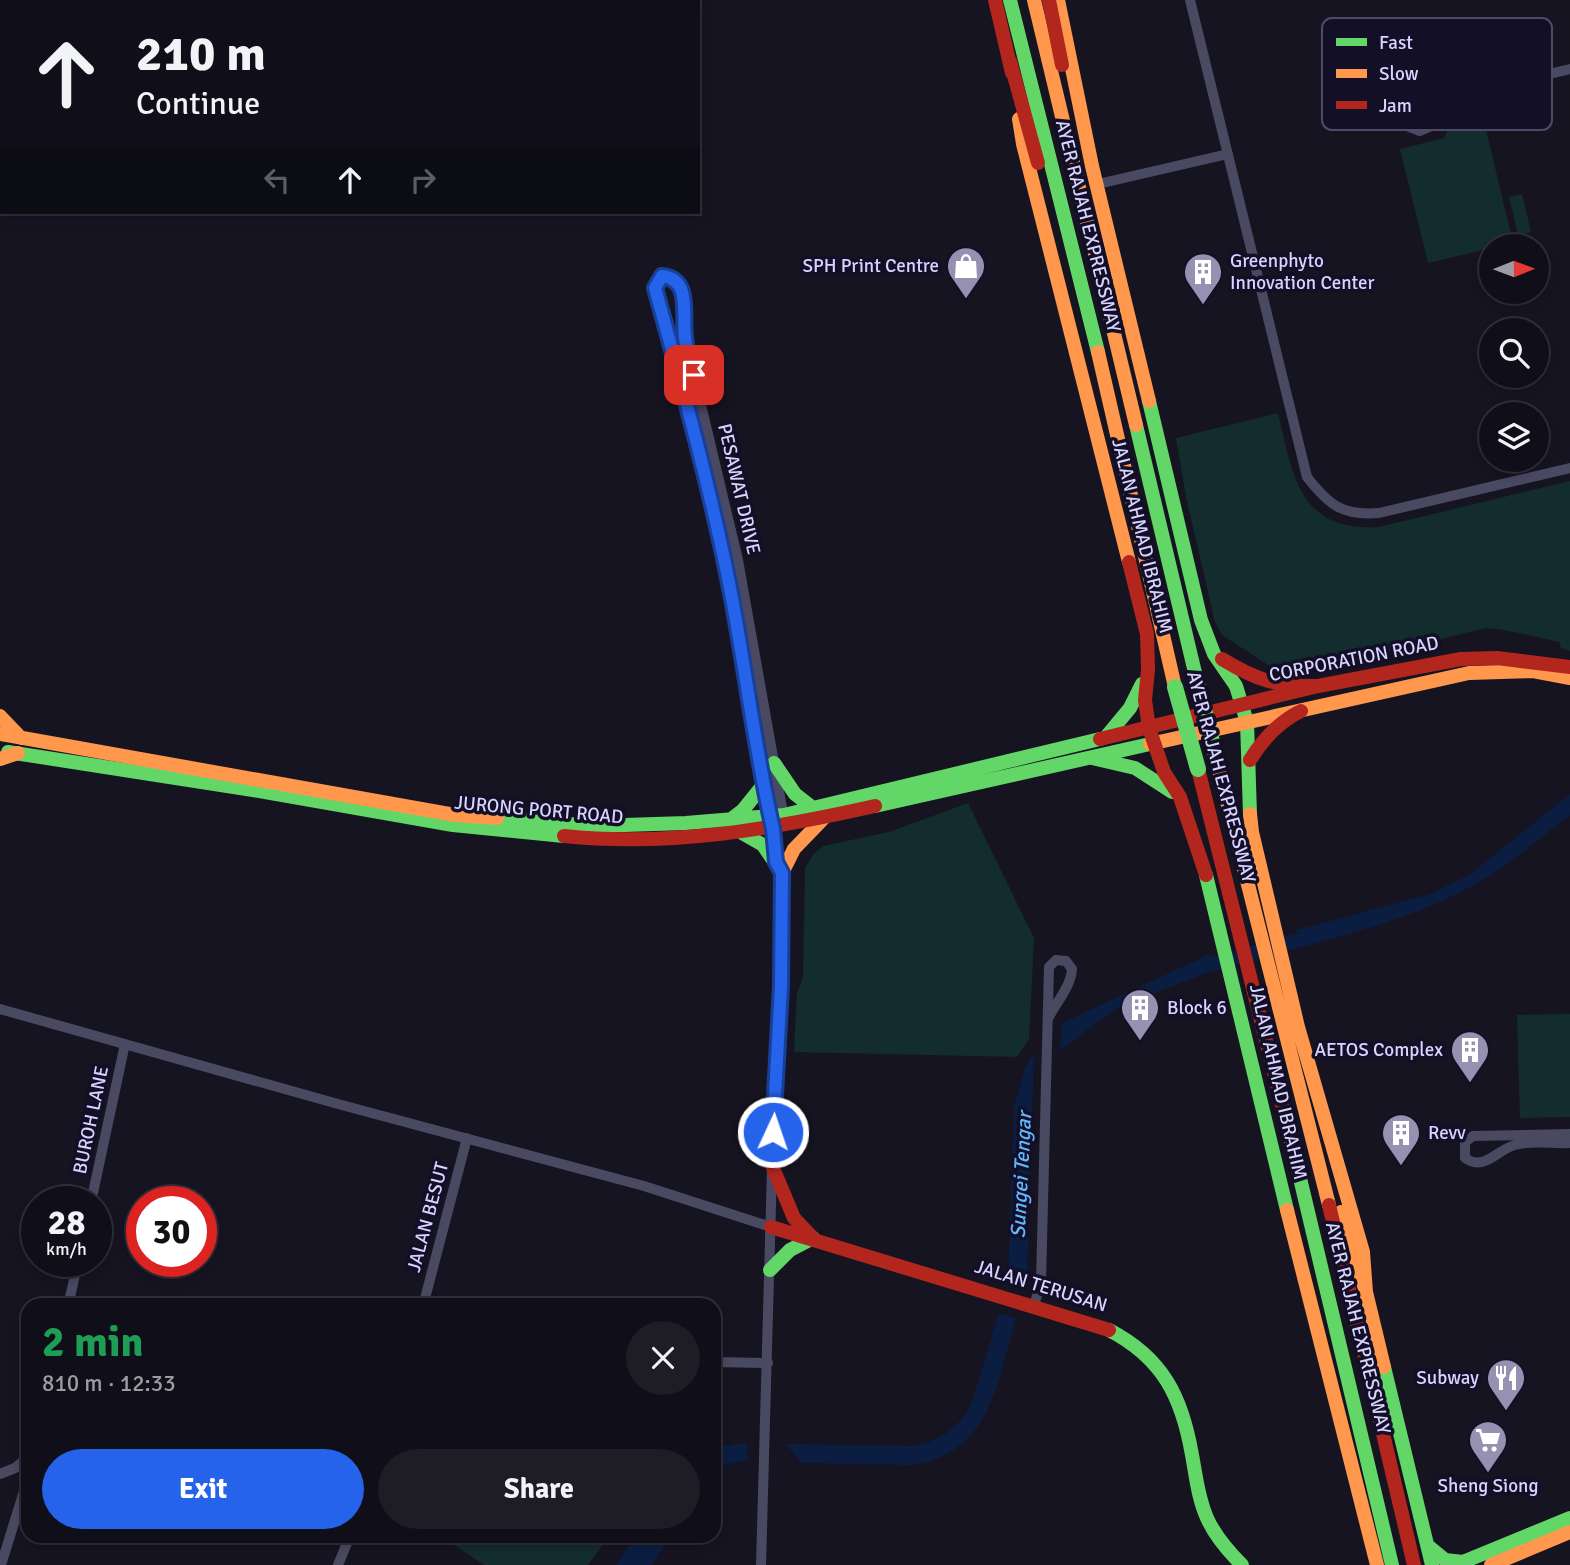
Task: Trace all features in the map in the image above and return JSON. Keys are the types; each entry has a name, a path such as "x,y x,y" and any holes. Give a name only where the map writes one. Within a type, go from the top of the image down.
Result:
{"main road":[{"name":"JALAN AHMAD IBRAHIM","path":"995,0 1010,61 1023,144 1147,634 1145,700 1151,735 1164,772 1180,797 1198,845 1274,1160 1377,1565"},
{"name":"AYER RAJAH EXPRESSWAY","path":"1010,0 1094,335 1151,573 1175,687 1248,965 1362,1431 1392,1565"},
{"name":"AYER RAJAH EXPRESSWAY","path":"1034,0 1217,762 1267,929 1319,1166 1414,1565"},
{"path":"1049,0 1074,126 1090,227"},
{"name":"JALAN AHMAD IBRAHIM","path":"1058,0 1097,184 1201,620 1214,654 1236,686 1243,704 1250,760 1248,791 1252,832 1267,929"},
{"path":"1010,61 1055,223 1061,240 1071,250"},
{"path":"1214,654 1260,681 1289,688 1318,686"},
{"name":"CORPORATION ROAD","path":"1151,735 1243,704 1318,686 1461,659 1497,658 1570,667"},
{"path":"1106,737 1132,705 1148,670"},
{"name":"CORPORATION ROAD","path":"1151,735 1247,722 1469,673 1499,670 1556,674 1570,678"},
{"path":"1250,760 1270,730 1287,717 1301,711"},
{"path":"0,716 20,745 0,759"},
{"name":"JURONG PORT ROAD","path":"0,734 20,745 455,815 593,826 735,827 778,822 1092,758 1151,735"},
{"name":"JURONG PORT ROAD","path":"819,813 1106,737 1151,735"},
{"name":"JURONG PORT ROAD","path":"0,750 20,745"},
{"path":"1092,758 1128,763 1180,797"},
{"path":"774,764 799,800 819,813 782,864"},
{"path":"764,784 743,810 735,827 763,845 782,864"},
{"path":"778,822 782,864"},
{"name":"JALAN AHMAD IBRAHIM","path":"1274,960 1298,1027 1363,1252 1366,1292 1432,1565"},
{"path":"1319,1166 1329,1175 1366,1292"},
{"path":"770,1270 790,1250 813,1238 794,1218 773,1168"},
{"name":"JALAN TERUSAN","path":"771,1227 1111,1330 1139,1348 1171,1383 1184,1417 1204,1509 1224,1547 1242,1565"},
{"path":"1428,1546 1445,1560 1463,1562 1570,1518"},
{"path":"1491,1565 1570,1532"}],"street":[{"path":"1190,0 1307,477 1323,499 1343,511 1360,515 1379,513 1570,468"},
{"path":"1552,73 1570,69"},
{"path":"1097,184 1228,154"},
{"name":"PESAWAT DRIVE","path":"662,276 678,282 683,296 685,338 738,559 774,764 778,822 764,784 731,594 714,514 686,397 655,288 662,276"},
{"path":"761,1565 781,986 782,864"},
{"path":"1034,1306 1041,1280 1049,967 1056,960 1066,961 1072,968 1072,980 1048,1019"},
{"path":"0,1009 644,1186 771,1227"},
{"name":"BUROH LANE","path":"94,1186 125,1044"},
{"path":"1570,1134 1473,1136 1465,1142 1465,1158 1471,1161 1488,1161 1513,1145 1570,1143"},
{"name":"JALAN BESUT","path":"424,1298 467,1138"},
{"path":"70,1298 75,1277"},
{"path":"721,1362 768,1363"},
{"path":"1,1565 17,1482 15,1468 21,1463"},
{"path":"338,1565 347,1543"}],"green space":[{"path":"1448,130 1486,130 1511,234 1479,234 1479,251 1428,263 1400,149 1444,138"},
{"path":"1522,194 1531,232 1518,234 1509,197"},
{"path":"1278,413 1295,478 1304,496 1316,510 1332,520 1352,526 1379,527 1570,481 1570,651 1561,648 1559,642 1486,628 1323,668 1279,672 1222,635 1215,622 1186,497 1176,438"},
{"path":"968,803 1034,938 1029,1039 1017,1057 794,1052 797,993 803,977 805,868 813,855 823,846 889,832"},
{"path":"1570,1014 1570,1117 1520,1118 1517,1015"},
{"path":"452,1543 604,1543 588,1565 484,1565"}],"water":[{"path":"1570,794 1570,815 1488,877 1420,910 1373,927 1301,947 1297,930 1430,894 1469,875"},
{"path":"1210,954 1214,970 1117,1008 1060,1050 1062,1023"},
{"name":"Sungei Tengar","path":"1034,1053 1027,1278 1008,1281 1014,1105 1026,1066"},
{"path":"999,1313 1016,1318 1003,1367 986,1412 974,1431 958,1447 937,1458 910,1465 801,1463 786,1444 915,1446 941,1436 960,1420 971,1405"},
{"path":"747,1443 748,1460 721,1466 721,1447"},
{"path":"630,1543 666,1543 652,1565 616,1565"}],"waterway":[{"path":"1195,969 1317,935"}],"traffic: fast":[{"path":"1010,0 1098,352"},
{"path":"1149,401 1201,620 1214,654 1236,686 1247,722 1250,814"},
{"path":"1136,425 1197,681"},
{"path":"1197,681 1217,762"},
{"path":"1106,737 1130,708 1142,684"},
{"path":"1175,687 1198,769"},
{"path":"497,818 593,826 686,823 784,815 1100,739"},
{"path":"875,806 1150,744"},
{"path":"8,752 253,790 453,825 564,836"},
{"path":"1092,758 1135,768 1172,792"},
{"path":"774,763 795,794 813,808"},
{"path":"730,820 743,810 764,784"},
{"path":"742,833 763,845 782,873"},
{"path":"1206,875 1287,1210"},
{"path":"1289,1132 1392,1565"},
{"path":"770,1270 790,1250 813,1238"},
{"path":"1109,1330 1143,1353 1167,1381 1176,1397 1188,1434 1199,1495 1207,1518 1222,1543 1242,1565"},
{"path":"1384,1367 1432,1565"},
{"path":"1428,1546 1445,1560 1463,1562 1570,1518"}],"traffic: slow":[{"path":"1034,0 1136,425"},
{"path":"1058,0 1092,166 1149,401"},
{"path":"1019,119 1023,144 1129,562"},
{"path":"1098,352 1175,687"},
{"path":"1150,744 1469,673 1533,671 1570,678"},
{"path":"0,716 21,738"},
{"path":"0,734 455,815 497,818"},
{"path":"0,759 18,753"},
{"path":"1217,762 1329,1205"},
{"path":"1250,814 1298,1027 1363,1252 1366,1292 1384,1367"},
{"path":"782,873 794,849 824,818"},
{"path":"1287,1210 1377,1565"},
{"path":"1341,1212 1366,1292"},
{"path":"1491,1565 1570,1532"}],"traffic: jam":[{"path":"995,0 1012,73"},
{"path":"1049,0 1062,65"},
{"path":"1010,61 1038,163"},
{"path":"1129,562 1147,634 1145,700 1149,728 1164,772 1180,797 1206,875"},
{"path":"1100,739 1318,686 1461,659 1497,658 1570,667"},
{"path":"1222,659 1268,681 1318,686"},
{"path":"1250,760 1272,732 1301,711"},
{"path":"1198,769 1289,1132"},
{"path":"564,836 643,839 721,834 875,806"},
{"path":"773,1168 794,1218 812,1237"},
{"path":"1329,1205 1414,1565"},
{"path":"771,1227 1109,1330"}],"place":[{"name":"SPH Print Centre","path":"966,300"},
{"name":"Greenphyto Innovation Center","path":"1203,306"},
{"name":"Block 6","path":"1140,1042"},
{"name":"AETOS Complex","path":"1470,1084"},
{"name":"Revv","path":"1401,1167"},
{"name":"Subway","path":"1506,1412"},
{"name":"Sheng Siong","path":"1488,1474"}],"route":[{"path":"694,375 685,338 683,296 678,282 662,276 655,288 686,397 714,514 773,829 776,862 782,873 781,986 773,1132"}]}
